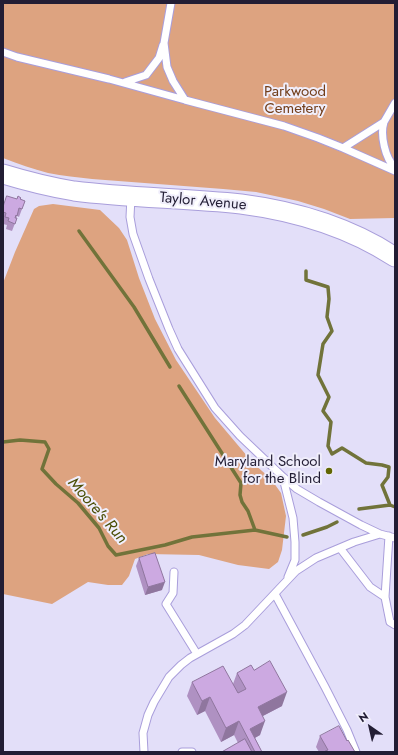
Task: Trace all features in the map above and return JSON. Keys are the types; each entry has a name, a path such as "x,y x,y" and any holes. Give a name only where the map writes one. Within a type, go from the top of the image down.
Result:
{"main road":[{"name":"Taylor Avenue","path":"3,174 49,186 72,190 131,197 242,204 281,211 317,221 354,235 395,257"}],"lane":[{"path":"124,82 146,75 159,58 164,43 171,3"},
{"path":"164,43 167,67 173,81 185,100"},
{"path":"3,52 17,57 124,82 284,126 318,138 395,170"},
{"path":"395,103 382,128 383,139 388,156 395,170"},
{"path":"342,148 384,122"},
{"path":"131,197 130,217 133,234 149,279 178,349 216,408 240,436 297,489 360,525 380,534 392,537 385,597 390,622 395,625"},
{"path":"283,477 293,518 295,542 295,560 286,581"},
{"path":"144,752 143,733 148,715 169,677 181,665 197,654 233,634 245,625 296,571 316,558 354,542 380,534"},
{"path":"340,548 370,587 385,597"},
{"path":"174,572 173,593 166,604 197,654"},
{"path":"274,594 325,687 347,730 356,752"},
{"path":"182,752 192,752"}],"green space":[{"name":"Parkwood Cemetery","path":"3,3 395,3 395,218 350,219 298,201 256,192 59,175 37,170 3,158"},
{"path":"53,204 100,210 119,228 127,240 139,278 155,319 176,360 215,418 253,463 271,479 281,493 286,516 282,550 278,562 269,569 238,565 199,555 148,554 135,559 129,576 122,585 108,585 88,582 52,604 3,594 3,283 34,209 39,206"}],"building":[{"path":"7,196 17,199 18,196 21,198 20,199 25,201 22,209 19,208 15,218 17,218 15,224 8,221 9,218 5,217 6,213 3,212 3,207"},
{"path":"155,553 165,582 148,587 139,558"},
{"path":"270,661 287,692 258,707 265,721 250,729 262,752 255,752 239,721 226,728 210,697 202,701 192,682 223,666 238,693 246,689 237,673 251,665 254,670"},
{"path":"339,726 355,752 325,752 328,750 320,736"},
{"path":"245,739 252,752 222,752"}],"waterway":[{"name":"Moore's Run","path":"79,231 134,307 170,367"},
{"name":"Moore's Run","path":"306,271 306,280 328,287 329,299 327,317 332,331 323,344 318,375 329,397 323,411 331,422 328,446 332,454 342,448 366,463 389,467 388,477 382,485 390,505"},
{"name":"Moore's Run","path":"179,386 241,483 240,495 242,502 248,511 255,530"},
{"name":"Moore's Run","path":"3,442 20,440 45,442 49,449 42,469 56,484 78,503 99,528 108,546 116,555 165,545 192,537 255,530 287,537"},
{"name":"Moore's Run","path":"359,509 390,505 395,507"},
{"name":"Moore's Run","path":"303,535 337,522"}],"place":[{"name":"Maryland School for the Blind","path":"329,471"}]}
